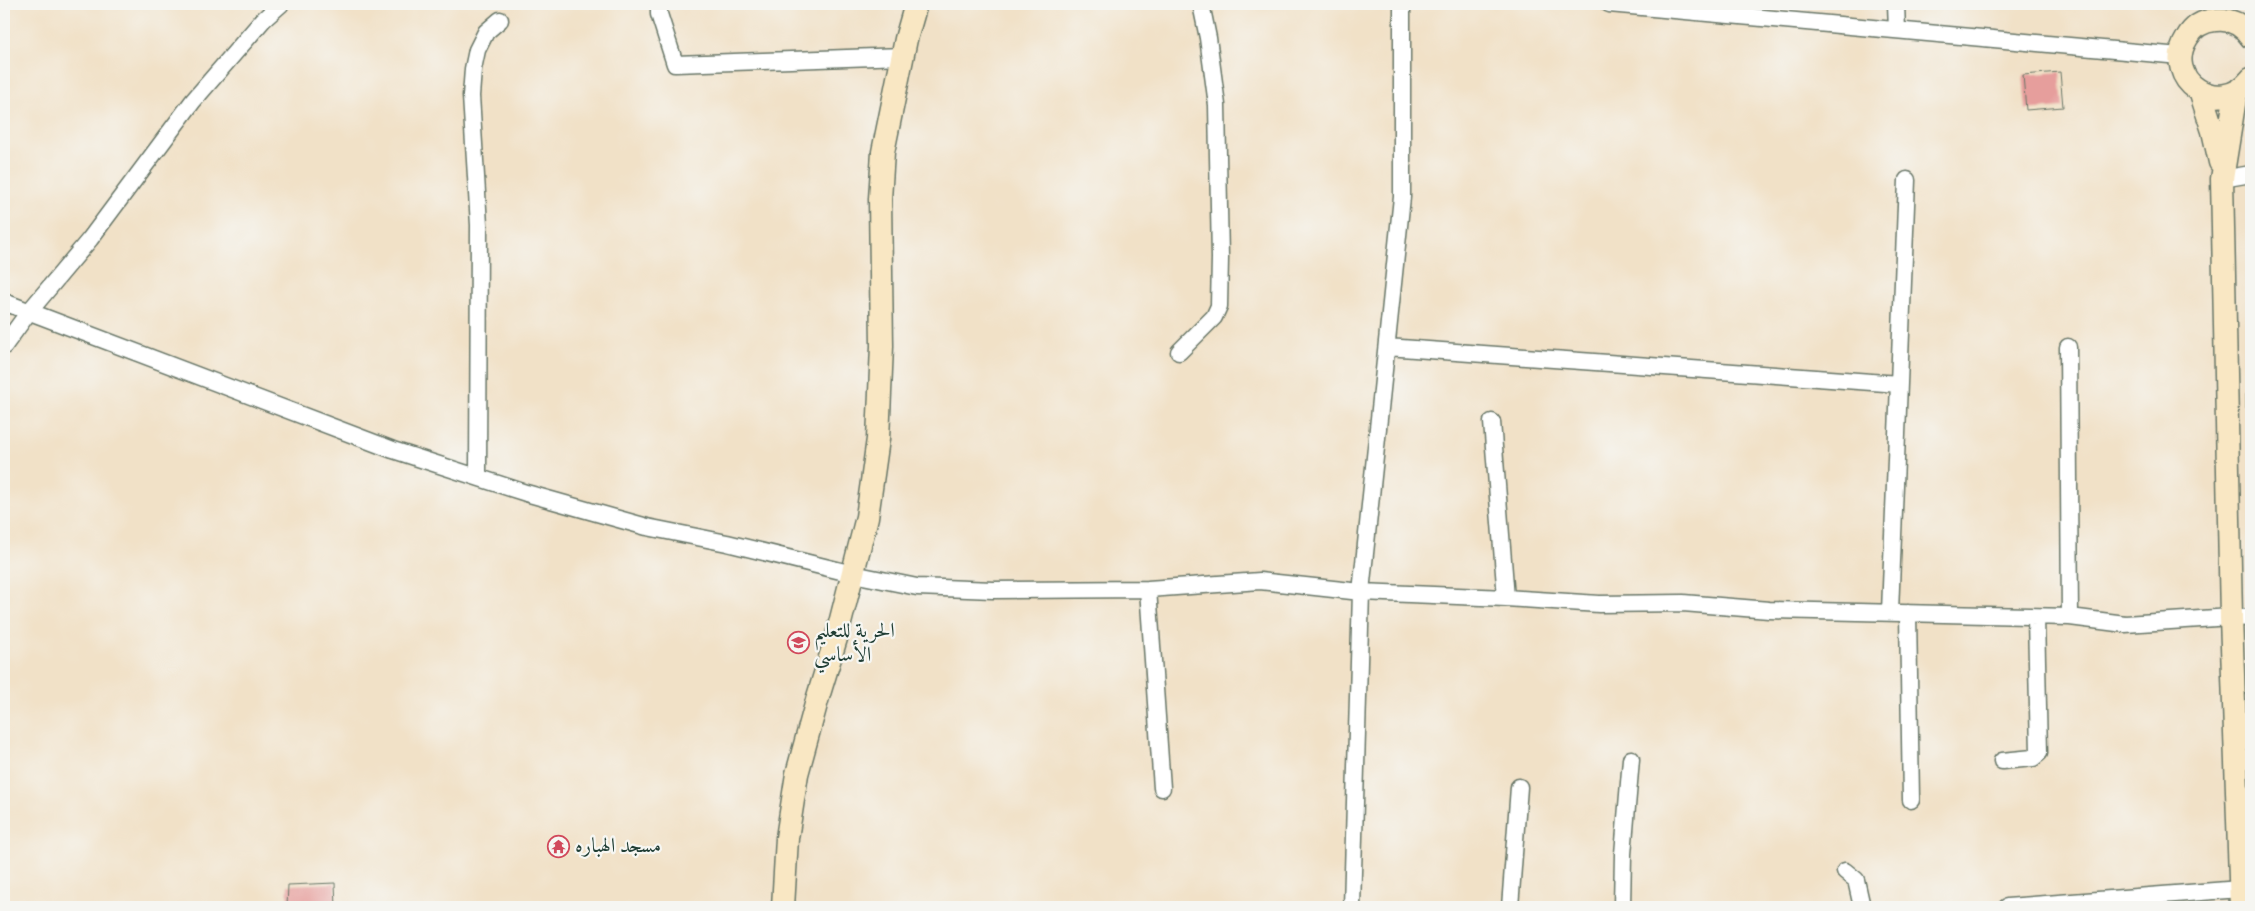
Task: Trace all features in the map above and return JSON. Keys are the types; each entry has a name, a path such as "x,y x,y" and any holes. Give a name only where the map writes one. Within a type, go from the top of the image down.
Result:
{"street":[{"path":"4,346 28,313 90,239 193,101 263,20 281,4"},
{"path":"659,4 659,14 675,64 903,56"},
{"path":"783,907 787,838 798,774 867,517 878,439 882,346 880,199 883,152 916,4"},
{"path":"1179,352 1214,316 1219,306 1217,105 1208,38 1201,4"},
{"path":"1352,907 1361,592 1402,197 1402,4"},
{"path":"1609,4 2180,56"},
{"path":"1896,4 1897,30"},
{"path":"2007,907 2240,898 2241,618 2222,175 2209,115 2200,92 2185,76 2180,56 2183,43 2203,14 2219,19 2240,22"},
{"path":"478,476 479,225 472,78 477,50 486,32 500,20"},
{"path":"2200,92 2218,96 2244,85"},
{"path":"2222,175 2244,85"},
{"path":"2222,175 2251,174"},
{"path":"1890,612 1907,180"},
{"path":"4,302 28,313 393,450 600,515 917,587 992,590 1148,589 1260,581 1361,592 1599,604 1683,603 1769,610 2070,617 2125,624 2241,618"},
{"path":"1387,346 1899,384"},
{"path":"2068,347 2070,617"},
{"path":"1492,422 1506,598"},
{"path":"1148,589 1162,788"},
{"path":"1908,613 1911,800"},
{"path":"2002,761 2033,758 2039,753 2036,617"},
{"path":"1622,907 1623,854 1631,759"},
{"path":"1510,907 1519,787"},
{"path":"1845,871 1856,880 1862,907"}],"building":[{"path":"2060,72 2063,107 2026,110 2023,75"},
{"path":"2246,394 2251,394 2251,410 2246,408"},
{"path":"335,883 336,907 287,907 288,885"}],"place":[{"name":"الحرية للتعليم الأساسي","path":"798,643"},
{"name":"مسجد الهباره","path":"559,846"}]}
